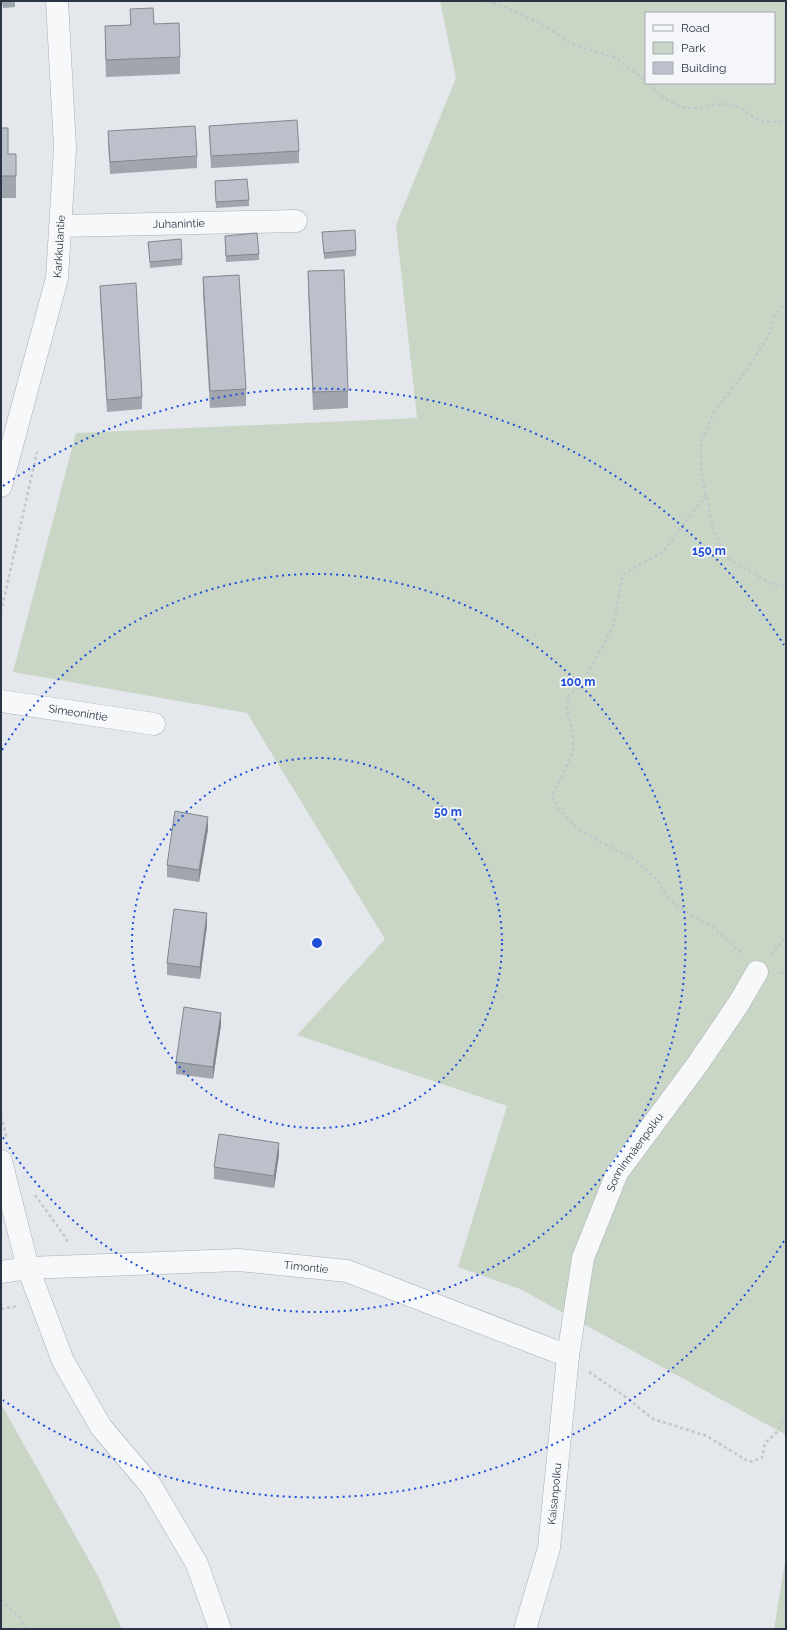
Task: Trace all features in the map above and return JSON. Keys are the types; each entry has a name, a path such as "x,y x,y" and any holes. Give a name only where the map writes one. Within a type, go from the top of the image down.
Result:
{"street":[{"name":"Karkkulantie","path":"1,486 57,278 65,148 57,1"},
{"name":"Juhanintie","path":"61,226 296,221"},
{"name":"Simeonintie","path":"1,701 154,724"},
{"name":"Sonninmäenpolku","path":"568,1356 583,1258 616,1173 697,1064 739,1003 757,972"},
{"path":"1,1161 28,1268 63,1360 101,1427 152,1486 197,1564 220,1629"},
{"name":"Timontie","path":"1,1272 28,1268 239,1260 347,1271 568,1356"},
{"name":"Kaisanpolku","path":"525,1629 549,1548 568,1356"}],"path":[{"path":"487,1 513,10 544,25 572,44 616,58 645,80"},
{"path":"649,84 662,97 680,107 698,108 715,105 731,105 760,120 786,122"},
{"path":"786,301 774,316 770,333 749,367 714,412 701,442 701,472 713,529 725,557 770,583 786,587"},
{"path":"706,495 664,552 623,574 613,627 583,682 569,696 567,712 573,732 573,752 552,796 559,809 581,831 635,859 658,880 667,897 680,908 711,926 744,955 757,972"},
{"path":"568,1356 627,1398 652,1419 707,1436 749,1462 762,1458 765,1443 778,1430 786,1414"},
{"path":"1,1600 18,1617 26,1629"}],"green space":[{"path":"440,1 786,1 786,1435 520,1289 458,1267 507,1106 297,1035 385,939 247,713 13,672 76,433 417,418 396,225 456,78"},
{"path":"1,1404 98,1576 122,1629 1,1629"},
{"path":"786,1556 786,1629 774,1629"}],"building":[{"path":"153,8 154,24 179,23 180,57 106,60 105,26 131,25 130,9"},
{"path":"297,120 299,151 211,156 209,126"},
{"path":"195,126 197,156 110,162 108,131"},
{"path":"1,128 8,128 8,154 16,154 16,176 1,176"},
{"path":"247,179 249,200 216,202 215,181"},
{"path":"355,230 356,250 324,253 322,232"},
{"path":"257,233 259,254 226,256 225,236"},
{"path":"181,239 182,259 150,262 148,242"},
{"path":"344,270 348,391 313,392 308,271"},
{"path":"239,275 246,389 210,391 203,277"},
{"path":"136,283 142,397 107,400 100,286"},
{"path":"175,811 208,817 199,870 167,865"},
{"path":"174,909 207,913 200,967 167,963"},
{"path":"184,1007 221,1013 213,1067 176,1062"},
{"path":"219,1134 279,1143 274,1176 214,1167"}]}
